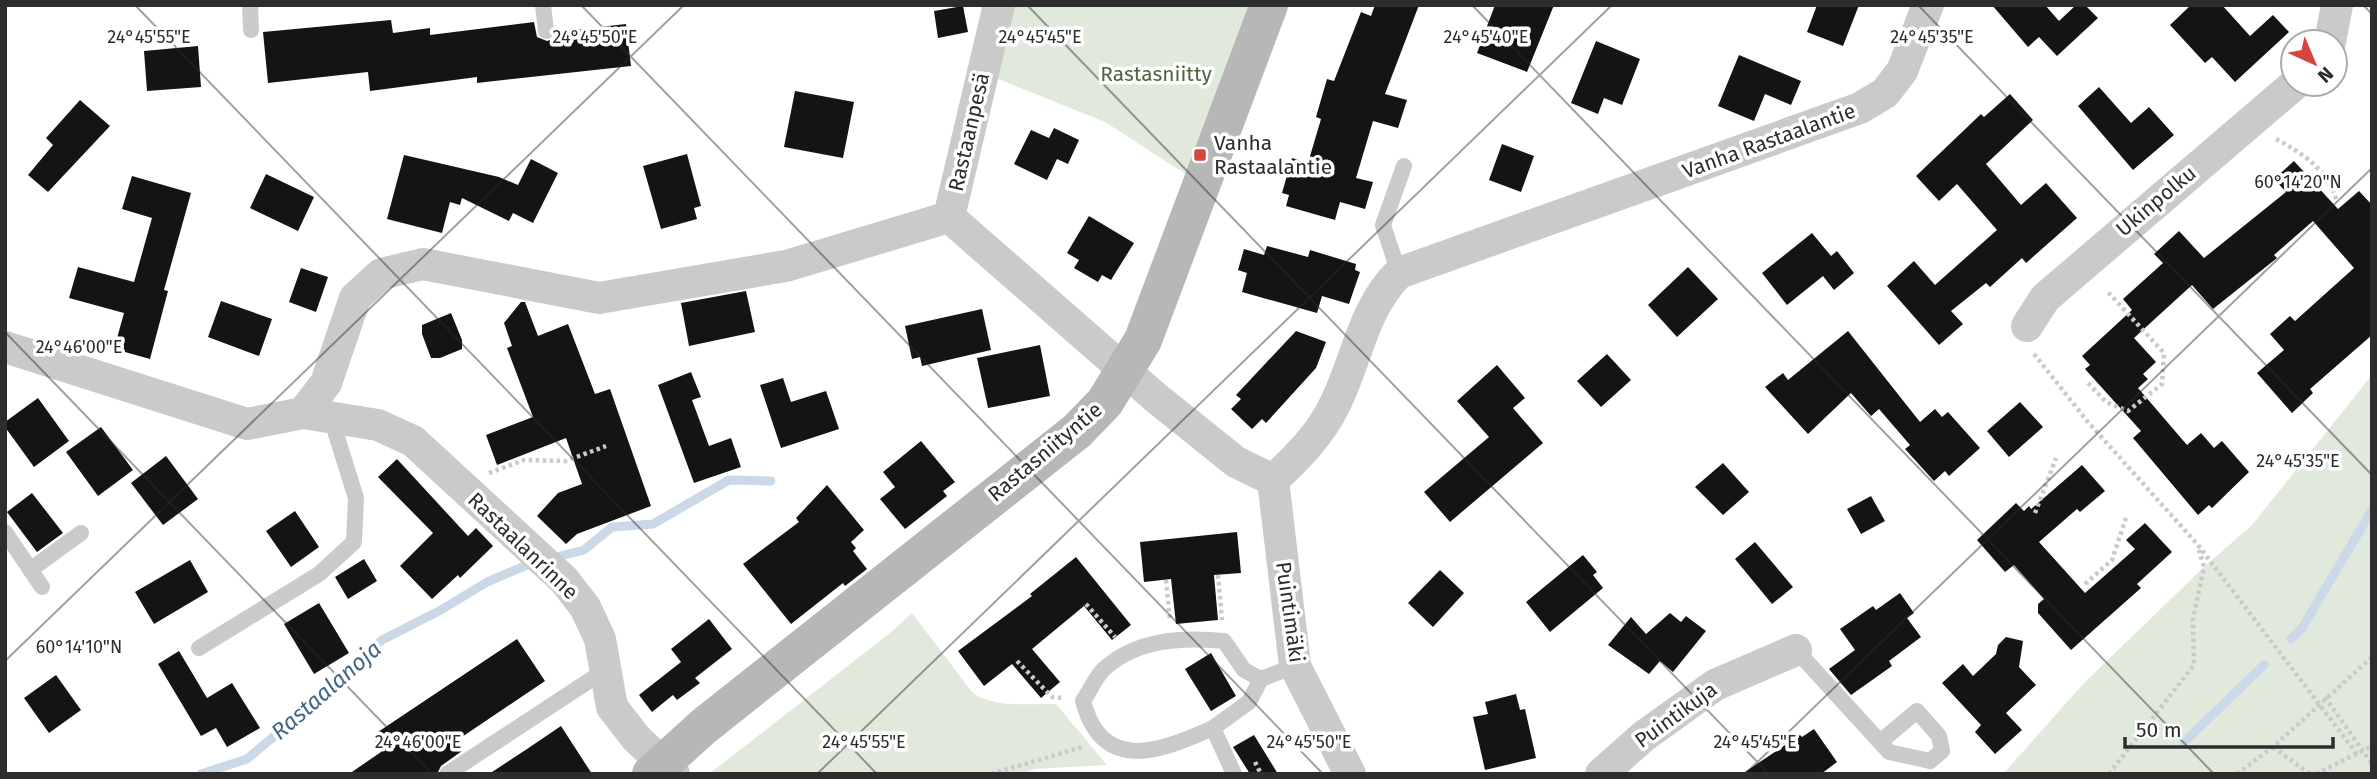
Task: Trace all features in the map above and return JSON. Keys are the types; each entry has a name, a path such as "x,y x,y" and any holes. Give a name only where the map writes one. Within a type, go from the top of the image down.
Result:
{"street":[{"name":"Rastaanpesä","path":"949,217 999,5"},
{"name":"Rastasniityntie","path":"662,770 704,726 1077,430 1105,402 1143,340 1269,5"},
{"name":"Vanha Rastaalantie","path":"1399,273 1860,108 1885,93 1902,71 1928,5"},
{"path":"2333,28 2337,5"},
{"name":"Ukinpolku","path":"2026,326 2045,298 2279,98"},
{"path":"5,347 247,424 317,415 355,298 381,274 423,264 598,298 786,266 949,217 1126,371 1236,461 1273,480 1305,450 1335,405 1382,289 1399,273"},
{"name":"Rastaalanrinne","path":"317,415 377,425 412,441 565,580 585,607 600,639 612,707 662,770"},
{"name":"Puintimäki","path":"1273,480 1294,666 1350,774"},
{"name":"Puintikuja","path":"1601,774 1644,736 1715,685 1796,650"}],"lane":[{"path":"250,5 251,30"},
{"path":"543,5 546,31"},
{"path":"1399,273 1383,225 1404,166"},
{"path":"199,648 319,574 354,542 356,498 317,415"},
{"path":"5,532 42,586"},
{"path":"30,570 81,533"},
{"path":"1261,679 1244,670 1224,641 1191,638 1172,640 1138,647 1103,669 1083,701 1090,725 1103,741 1132,751 1166,749 1213,728 1249,702 1261,679 1294,666"},
{"path":"1796,650 1880,742"},
{"path":"447,774 607,669"},
{"path":"1213,728 1234,774"}],"path":[{"path":"2266,139 2276,138 2305,155 2332,183 2337,202"},
{"path":"2088,383 2106,402 2128,411 2162,384 2164,353 2106,290"},
{"path":"2026,326 2036,360 2198,545 2318,704 2372,764"},
{"path":"481,473 524,460 566,461 606,446"},
{"path":"2035,513 2056,458"},
{"path":"2085,584 2112,560 2126,518"},
{"path":"2109,774 2194,665 2193,619 2204,567 2198,545"},
{"path":"1218,575 1224,641"},
{"path":"1166,580 1172,640"},
{"path":"1086,604 1128,653"},
{"path":"2236,774 2273,747 2325,697 2346,683 2372,656"},
{"path":"1017,661 1052,697 1083,701"},
{"path":"2325,697 2360,753"},
{"path":"991,774 1103,741"},
{"path":"2316,774 2372,746"},
{"path":"2273,747 2310,774"}],"green space":[{"name":"Rastasniitty","path":"1009,5 1255,5 1190,177 1105,122 993,77"},
{"path":"2372,375 2372,774 2003,774 2083,684 2204,567 2252,525"},
{"path":"912,613 972,692 1001,703 1056,704 1107,765 1035,769 1020,774 709,774 890,633"}],"building":[{"path":"1375,5 1419,5 1385,94 1407,100 1398,128 1373,121 1356,178 1373,182 1365,209 1340,202 1335,220 1286,206 1289,195 1282,193 1292,158 1308,163 1321,119 1316,117 1327,79 1334,81 1361,12 1371,16"},
{"path":"1495,5 1554,5 1527,72 1477,53"},
{"path":"1817,5 1859,5 1843,46 1807,32"},
{"path":"1992,5 2045,5 2059,21 2076,5 2085,5 2098,18 2057,56 2039,37 2028,47"},
{"path":"2191,5 2222,5 2250,36 2273,15 2285,28 2279,28 2279,41 2235,82 2212,57 2205,63 2170,25"},
{"path":"963,6 968,32 938,38 934,11"},
{"path":"391,20 393,33 430,28 430,35 534,22 537,37 547,41 553,39 556,32 626,24 631,66 477,83 477,77 370,91 368,72 268,83 263,32"},
{"path":"1596,41 1640,59 1622,105 1604,98 1598,114 1571,103"},
{"path":"198,46 201,87 147,91 144,51"},
{"path":"1739,55 1801,81 1791,105 1765,94 1754,121 1718,106"},
{"path":"2099,87 2131,123 2149,107 2174,135 2133,170 2078,106"},
{"path":"795,91 854,102 843,158 784,147"},
{"path":"2010,94 2033,120 1986,164 2021,205 2046,183 2077,218 2026,263 2022,258 1990,287 1986,283 1951,311 1963,324 1939,345 1887,286 1914,261 1935,285 1997,230 1957,184 1939,201 1916,176 1981,114 1984,117"},
{"path":"80,100 110,126 48,192 28,175 53,145 46,138"},
{"path":"1054,128 1079,140 1068,164 1057,159 1047,180 1014,164 1031,130 1049,138"},
{"path":"1502,144 1534,156 1521,192 1489,180"},
{"path":"687,154 701,206 694,208 697,219 661,229 643,166"},
{"path":"404,155 499,177 518,185 531,159 558,173 533,223 513,213 509,221 462,198 460,205 450,202 442,233 387,219"},
{"path":"2294,161 2338,209 2359,191 2372,205 2372,335 2310,389 2313,393 2292,413 2257,373 2284,350 2270,334 2290,316 2295,321 2354,268 2313,221 2274,255 2277,258 2213,309 2192,285 2134,338 2156,362 2143,374 2148,379 2138,388 2187,445 2201,433 2214,448 2222,441 2249,472 2212,508 2209,505 2198,515 2133,438 2141,431 2085,369 2090,365 2082,356 2132,310 2123,299 2163,263 2154,254 2179,231 2204,258 2286,192 2274,179"},
{"path":"266,174 314,197 298,231 250,208"},
{"path":"132,176 191,193 164,290 168,291 150,359 114,349 124,313 69,298 78,267 134,282 152,218 122,209"},
{"path":"1089,216 1134,243 1111,280 1102,275 1098,282 1074,268 1079,260 1067,253"},
{"path":"1812,233 1831,256 1837,251 1854,273 1834,290 1823,276 1787,305 1762,273"},
{"path":"1267,246 1308,257 1310,250 1356,264 1355,270 1360,272 1349,304 1322,296 1317,313 1242,292 1247,273 1238,270 1244,249 1264,255"},
{"path":"1688,267 1718,299 1677,337 1648,305"},
{"path":"301,268 328,277 316,312 289,302"},
{"path":"746,291 755,332 689,346 681,303"},
{"path":"221,301 272,319 259,356 208,337"},
{"path":"521,302 525,302 538,336 568,324 595,394 610,389 651,506 577,534 566,544 537,516 558,493 582,484 566,438 497,465 486,435 533,417 507,348 512,346 504,323"},
{"path":"982,309 991,350 922,366 920,357 912,359 905,326"},
{"path":"451,313 462,340 462,349 440,358 431,358 422,334 422,325"},
{"path":"1296,331 1326,342 1316,368 1266,423 1262,419 1252,429 1231,409 1241,399 1236,395"},
{"path":"1848,331 1920,422 1935,409 1942,417 1948,412 1980,448 1949,476 1945,471 1934,481 1905,449 1910,445 1879,409 1871,416 1851,393 1808,434 1765,387 1783,373 1788,380"},
{"path":"1040,345 1050,396 988,408 977,358"},
{"path":"1607,354 1631,380 1601,407 1577,381"},
{"path":"1497,365 1525,398 1513,408 1543,443 1450,522 1424,492 1489,437 1457,401"},
{"path":"691,372 701,397 692,400 709,446 731,438 741,467 694,483 658,385"},
{"path":"783,378 791,402 826,391 839,429 781,448 760,385"},
{"path":"38,398 69,441 34,467 5,427 5,422"},
{"path":"2020,402 2043,427 2009,457 1987,431"},
{"path":"101,427 133,470 98,496 66,452"},
{"path":"921,441 955,482 943,491 947,496 905,529 880,499 895,487 883,472"},
{"path":"166,456 198,499 163,525 131,483"},
{"path":"397,459 468,536 476,528 493,546 460,578 458,575 432,599 400,566 433,533 378,477"},
{"path":"1723,463 1749,492 1723,515 1695,487"},
{"path":"2082,465 2105,491 2080,512 2077,509 2039,542 2085,593 2135,549 2126,540 2145,523 2172,552 2137,584 2141,588 2071,650 2038,613 2038,604 2044,599 2014,565 2005,572 1977,540 2016,503 2024,511 2029,506 2031,509"},
{"path":"827,485 864,530 851,542 856,548 853,551 867,569 845,586 843,583 791,624 743,564 799,522 796,518"},
{"path":"32,493 63,533 37,552 7,512"},
{"path":"1871,496 1885,521 1861,534 1847,509"},
{"path":"295,511 319,547 291,567 266,531"},
{"path":"1237,532 1241,573 1214,575 1218,620 1176,624 1171,579 1144,582 1140,542"},
{"path":"1755,542 1793,587 1772,604 1735,559"},
{"path":"1583,555 1597,572 1593,575 1603,588 1550,632 1526,602"},
{"path":"1076,557 1131,625 1112,640 1084,606 1032,649 1060,682 1041,698 1012,664 984,686 958,651 1032,596 1030,594"},
{"path":"364,559 377,581 348,599 335,577"},
{"path":"190,560 208,592 154,624 135,592"},
{"path":"1440,570 1464,593 1433,627 1408,603"},
{"path":"1900,593 1914,613 1907,618 1921,637 1889,661 1892,666 1851,695 1829,669 1855,650 1840,629 1873,606 1876,610"},
{"path":"319,603 349,653 314,674 284,624"},
{"path":"1670,613 1681,622 1686,616 1706,631 1673,672 1660,661 1649,674 1608,645 1631,617 1646,634"},
{"path":"709,619 732,649 695,678 700,683 677,700 673,695 652,712 639,695 681,662 671,649"},
{"path":"2006,637 2023,641 2019,667 2036,685 2006,713 2022,730 1995,754 1975,732 1981,725 1942,683 1963,664 1973,676 1996,654 1998,645"},
{"path":"517,639 545,681 456,741 462,751 441,766 437,774 349,774 381,752 372,736"},
{"path":"179,651 207,698 232,683 260,728 227,747 216,728 201,736 158,664"},
{"path":"1211,653 1236,696 1211,711 1185,669"},
{"path":"56,675 81,710 49,733 24,698"},
{"path":"1516,694 1520,710 1525,709 1536,758 1485,770 1473,717 1488,714 1485,702"},
{"path":"561,726 592,774 489,774 527,749"},
{"path":"1814,729 1837,762 1821,774 1742,774 1800,735 1802,737"},
{"path":"1254,735 1278,774 1250,774 1233,747"}],"waterway":[{"name":"Rastaalanoja","path":"552,558 584,550 612,527 653,524 729,480 771,481"},
{"path":"2291,639 2302,628 2372,510"},
{"name":"Rastaalanoja","path":"201,774 247,759 382,640 441,610 487,582 527,565"},
{"path":"2184,742 2264,665"}],"place":[{"name":"Vanha Rastaalantie","path":"1200,155"}]}
